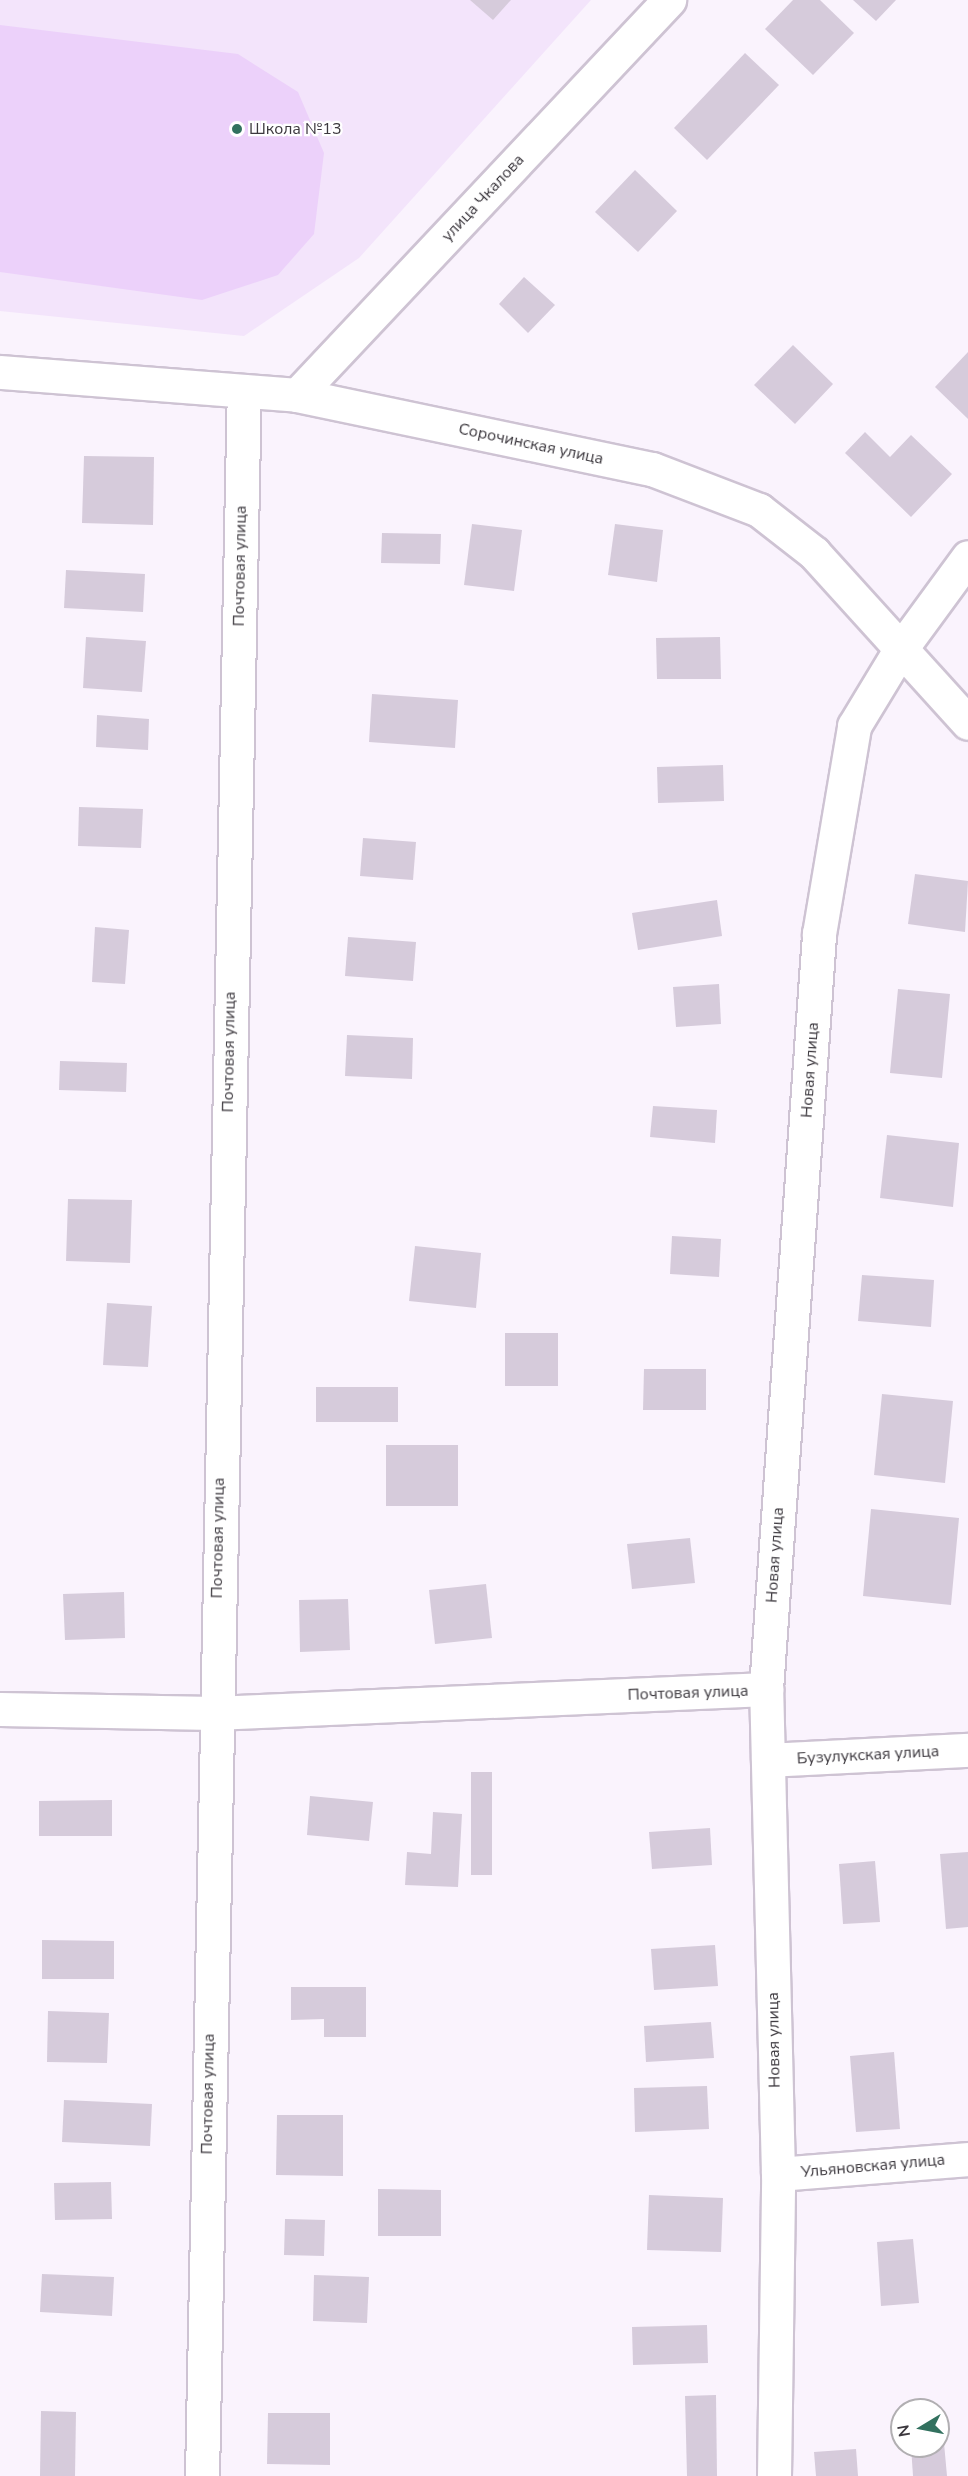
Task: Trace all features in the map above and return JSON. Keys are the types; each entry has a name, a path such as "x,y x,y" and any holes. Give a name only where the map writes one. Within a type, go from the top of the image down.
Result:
{"street":[{"name":"улица Чкалова","path":"297,395 669,0"},
{"name":"Сорочинская улица","path":"0,372 297,395 652,469 759,510 814,553 968,723"},
{"name":"Почтовая улица","path":"202,2476 214,1713 244,391"},
{"name":"Новая улица","path":"774,2476 777,2174 766,1689 819,934 854,726 900,650 968,557"},
{"name":"Почтовая улица","path":"0,1709 214,1713 766,1689"},
{"name":"Бузулукская улица","path":"768,1760 968,1750"},
{"name":"Ульяновская улица","path":"777,2174 968,2159"}],"shaded area":[{"name":"Школа №13","path":"0,0 591,0 359,258 244,336 0,311"},
{"path":"0,25 238,54 298,92 324,153 314,234 278,275 202,300 0,272"}],"building":[{"path":"470,0 511,0 493,20"},
{"path":"793,0 820,0 854,33 813,75 765,29"},
{"path":"853,0 896,0 876,21"},
{"path":"745,53 779,85 707,160 674,128"},
{"path":"635,170 677,211 638,252 595,212"},
{"path":"524,277 555,305 528,333 499,304"},
{"path":"793,345 833,384 795,424 754,385"},
{"path":"968,352 968,419 935,387"},
{"path":"865,432 890,457 911,435 952,474 911,517 845,453"},
{"path":"84,456 154,457 153,525 82,523"},
{"path":"472,524 522,530 514,591 464,585"},
{"path":"615,524 663,530 657,582 608,575"},
{"path":"382,533 441,534 440,564 381,563"},
{"path":"66,570 145,574 143,612 64,608"},
{"path":"86,637 146,641 142,692 83,688"},
{"path":"720,637 721,679 657,679 656,638"},
{"path":"372,694 458,700 455,748 369,742"},
{"path":"97,715 149,719 148,750 96,747"},
{"path":"723,765 724,801 658,803 657,767"},
{"path":"79,807 143,809 141,848 78,846"},
{"path":"363,838 416,842 413,880 360,876"},
{"path":"915,874 968,881 965,932 908,924"},
{"path":"717,900 722,936 638,950 632,913"},
{"path":"95,927 129,930 125,984 92,982"},
{"path":"348,937 416,942 413,981 345,976"},
{"path":"719,984 721,1024 676,1027 673,987"},
{"path":"898,989 950,994 942,1078 890,1073"},
{"path":"347,1035 413,1038 412,1079 345,1076"},
{"path":"60,1061 127,1063 126,1092 59,1090"},
{"path":"653,1106 717,1110 715,1143 650,1137"},
{"path":"887,1135 959,1143 953,1207 880,1198"},
{"path":"68,1199 132,1200 130,1263 66,1261"},
{"path":"672,1236 721,1239 719,1277 670,1274"},
{"path":"415,1246 481,1253 476,1308 409,1301"},
{"path":"862,1275 934,1280 931,1327 858,1321"},
{"path":"107,1303 152,1306 148,1367 103,1365"},
{"path":"505,1333 558,1333 558,1386 505,1386"},
{"path":"644,1369 706,1369 706,1410 643,1410"},
{"path":"316,1387 398,1387 398,1422 316,1422"},
{"path":"882,1394 953,1401 945,1483 874,1475"},
{"path":"386,1445 458,1445 458,1506 386,1506"},
{"path":"871,1509 959,1518 951,1605 863,1596"},
{"path":"690,1538 695,1583 632,1589 627,1544"},
{"path":"486,1584 492,1638 435,1644 429,1590"},
{"path":"124,1592 125,1638 65,1640 63,1594"},
{"path":"348,1599 350,1650 300,1652 299,1600"},
{"path":"471,1772 492,1772 492,1875 471,1875"},
{"path":"310,1796 373,1802 369,1841 307,1835"},
{"path":"112,1800 112,1836 39,1836 39,1801"},
{"path":"433,1812 462,1814 458,1887 405,1885 407,1852 431,1854"},
{"path":"710,1828 712,1865 652,1869 649,1832"},
{"path":"968,1852 968,1927 946,1929 940,1854"},
{"path":"875,1861 880,1922 843,1924 839,1864"},
{"path":"42,1940 114,1941 114,1979 42,1979"},
{"path":"715,1945 718,1986 654,1990 651,1949"},
{"path":"291,1987 366,1987 366,2037 324,2037 324,2019 291,2020"},
{"path":"48,2011 109,2013 107,2063 47,2062"},
{"path":"711,2022 714,2058 646,2062 644,2026"},
{"path":"894,2052 900,2129 856,2132 850,2056"},
{"path":"707,2086 709,2129 635,2132 634,2088"},
{"path":"64,2100 152,2104 150,2146 62,2142"},
{"path":"277,2115 343,2115 343,2176 276,2175"},
{"path":"111,2182 112,2219 55,2220 54,2183"},
{"path":"378,2189 441,2190 441,2236 378,2236"},
{"path":"649,2195 723,2198 721,2252 647,2250"},
{"path":"285,2219 325,2220 324,2256 284,2255"},
{"path":"913,2239 919,2303 881,2306 877,2242"},
{"path":"42,2274 114,2277 112,2316 40,2312"},
{"path":"314,2275 369,2277 367,2323 313,2321"},
{"path":"707,2325 708,2363 633,2365 632,2327"},
{"path":"716,2395 717,2476 687,2476 685,2396"},
{"path":"41,2411 76,2412 75,2476 40,2476"},
{"path":"268,2413 330,2413 330,2465 267,2464"},
{"path":"856,2449 858,2476 816,2476 814,2452"},
{"path":"912,2458 945,2458 947,2476 913,2476"}],"place":[{"name":"Школа №13","path":"237,129"}]}
